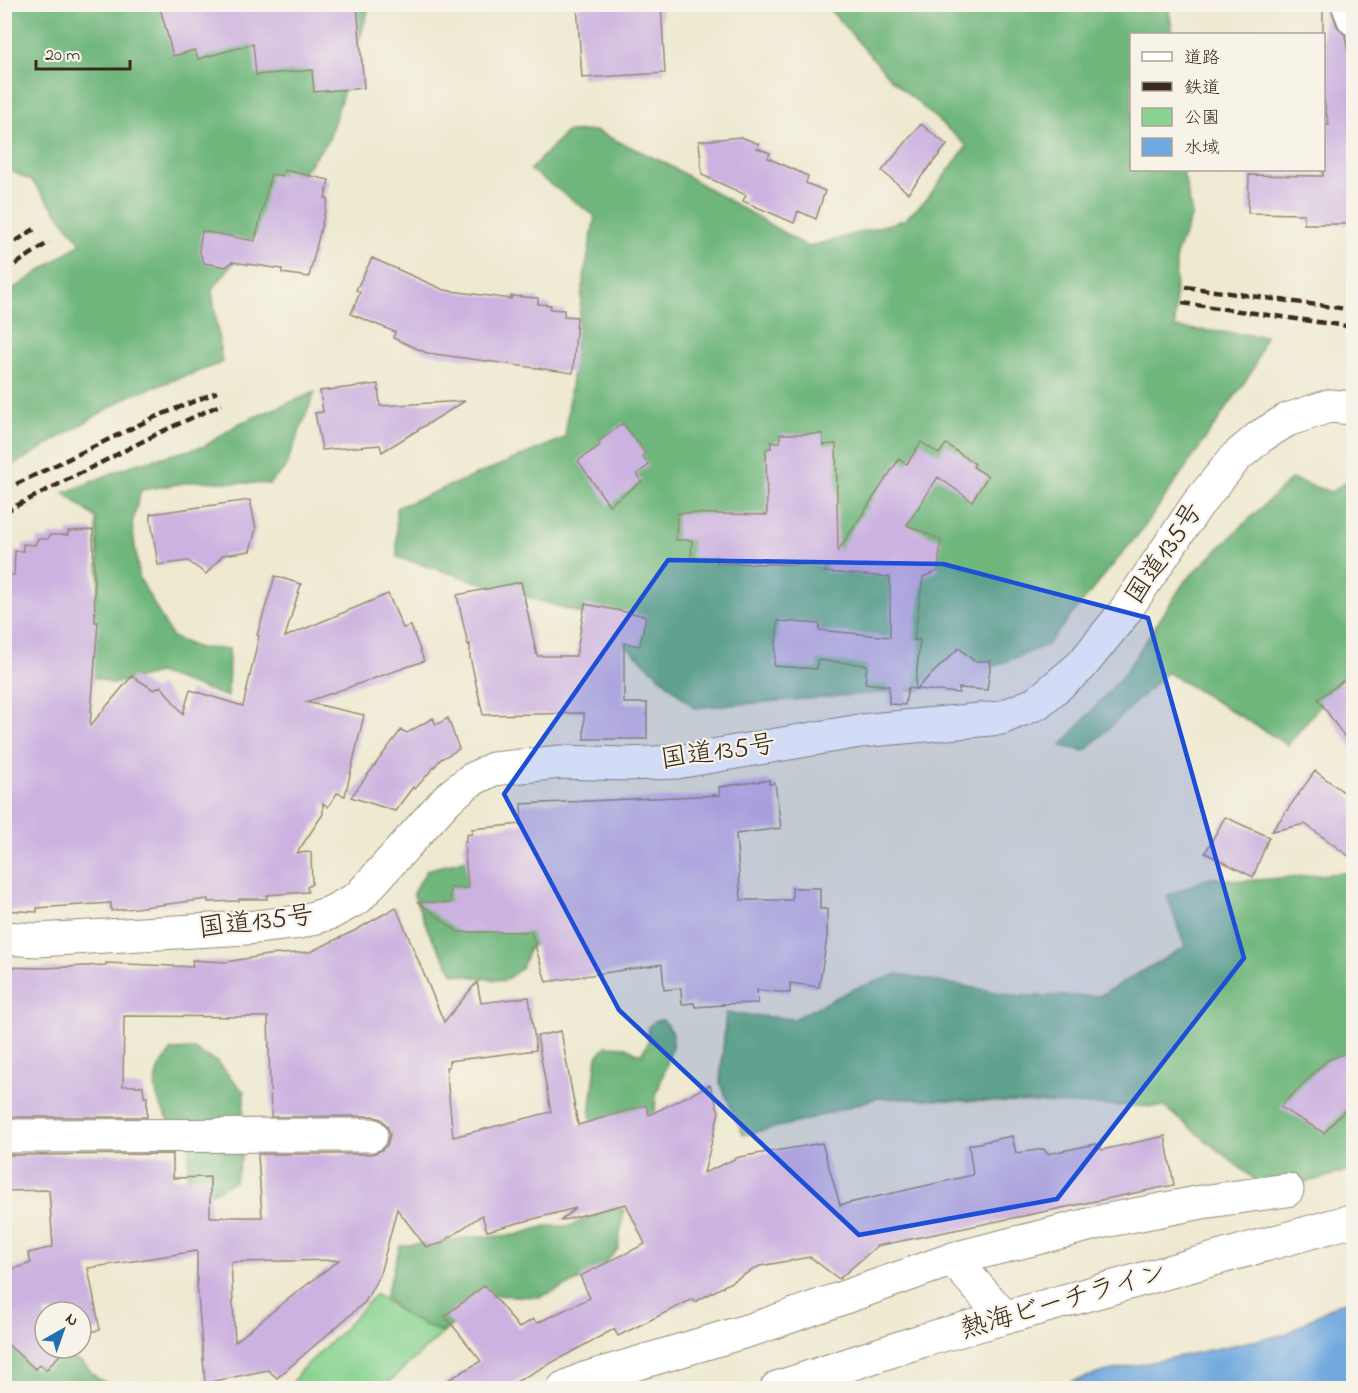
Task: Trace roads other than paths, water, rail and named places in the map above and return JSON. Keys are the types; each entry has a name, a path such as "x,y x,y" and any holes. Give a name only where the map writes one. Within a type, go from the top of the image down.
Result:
{"main road":[{"path":"1348,4 1353,19"},
{"name":"国道135号","path":"4,938 37,940 246,928 300,922 330,914 358,898 448,798 471,780 493,769 561,762 626,764 677,762 860,731 1001,718 1037,703 1081,666 1124,614 1197,504 1236,457 1261,436 1287,420 1329,406 1353,408"},
{"path":"4,1136 371,1136"},
{"path":"564,1389 584,1379 760,1328 953,1259 1115,1219 1202,1202 1287,1190"},
{"name":"熱海ビーチライン","path":"777,1389 921,1341 1353,1220"},
{"path":"953,1259 1005,1318"}],"water":[{"path":"1353,1300 1353,1388 1048,1388 1104,1372 1286,1334 1335,1305"}],"railway":[{"path":"4,249 36,228"},
{"path":"4,272 49,242"},
{"path":"1186,287 1354,310"},
{"path":"1182,303 1354,327"},
{"path":"4,490 153,418 217,392"},
{"path":"4,512 161,432 222,404"}]}
